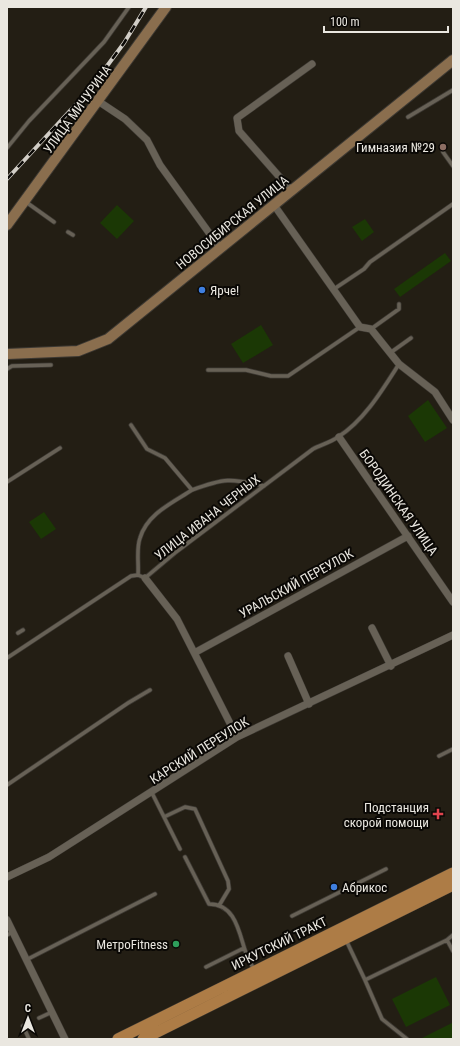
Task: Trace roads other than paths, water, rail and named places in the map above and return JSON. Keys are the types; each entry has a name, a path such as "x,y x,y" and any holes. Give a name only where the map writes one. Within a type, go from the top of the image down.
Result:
{"main road":[{"name":"ИРКУТСКИЙ ТРАКТ","path":"118,1039 453,873"},
{"name":"ИРКУТСКИЙ ТРАКТ","path":"143,1039 453,884"}],"street":[{"name":"УЛИЦА МИЧУРИНА","path":"7,225 166,7"},
{"name":"НОВОСИБИРСКАЯ УЛИЦА","path":"7,354 78,350 97,344 117,332 453,60"},
{"path":"291,190 239,131 237,118 312,64"},
{"path":"98,101 125,120 147,140 160,165 220,248"},
{"path":"274,205 360,327 371,329 399,364 435,392 453,420"},
{"name":"БОРОДИНСКАЯ УЛИЦА","path":"339,437 453,602"},
{"name":"УРАЛЬСКИЙ ПЕРЕУЛОК","path":"196,652 408,536"},
{"path":"142,577 177,619 196,652 237,738"},
{"path":"372,628 391,666"},
{"name":"КАРСКИЙ ПЕРЕУЛОК","path":"7,877 49,857 152,793 173,777 237,738 391,666 453,634"},
{"path":"288,656 309,704"},
{"path":"7,920 10,934 26,960 65,1039"}],"lane":[{"path":"7,148 29,121 104,42 129,7"},
{"path":"408,117 453,90"},
{"path":"444,152 453,166"},
{"path":"25,201 54,222"},
{"path":"334,289 453,204"},
{"path":"68,232 73,236"},
{"path":"371,329 399,309 399,304"},
{"path":"208,370 246,370 271,376 288,376 360,327"},
{"path":"390,353 412,338"},
{"name":"УЛИЦА ИВАНА ЧЕРНЫХ","path":"7,658 131,576 142,577 313,449 339,437 364,414 384,388 399,364"},
{"path":"7,369 12,366 51,365"},
{"path":"131,425 147,448 165,458 192,490"},
{"path":"7,482 60,448"},
{"path":"142,577 139,539 144,527 152,516 192,490 216,481 235,479 264,486"},
{"path":"53,622 55,626"},
{"path":"18,633 23,630"},
{"path":"7,785 50,758 128,703 150,690"},
{"path":"439,756 453,749"},
{"path":"152,793 180,849"},
{"path":"164,816 185,807 195,809 228,881 229,889 220,904"},
{"path":"185,857 209,904 220,904 230,912 255,971"},
{"path":"292,916 386,869"},
{"path":"26,960 155,894"},
{"path":"365,980 447,940 453,935"},
{"path":"346,938 382,1019 406,1038"},
{"path":"447,940 453,951"},
{"path":"206,967 244,948"},
{"path":"39,1018 52,1012"},
{"path":"28,1023 23,1026 29,1039"},
{"path":"399,1039 406,1038"}],"railway":[{"path":"7,179 90,89 124,43 146,7"}],"place":[{"name":"Гимназия №29","path":"443,147"},
{"name":"Ярче!","path":"202,290"},
{"name":"Подстанция скорой помощи","path":"438,814"},
{"name":"Абрикос","path":"334,887"},
{"name":"МетроFitness","path":"176,944"}]}
